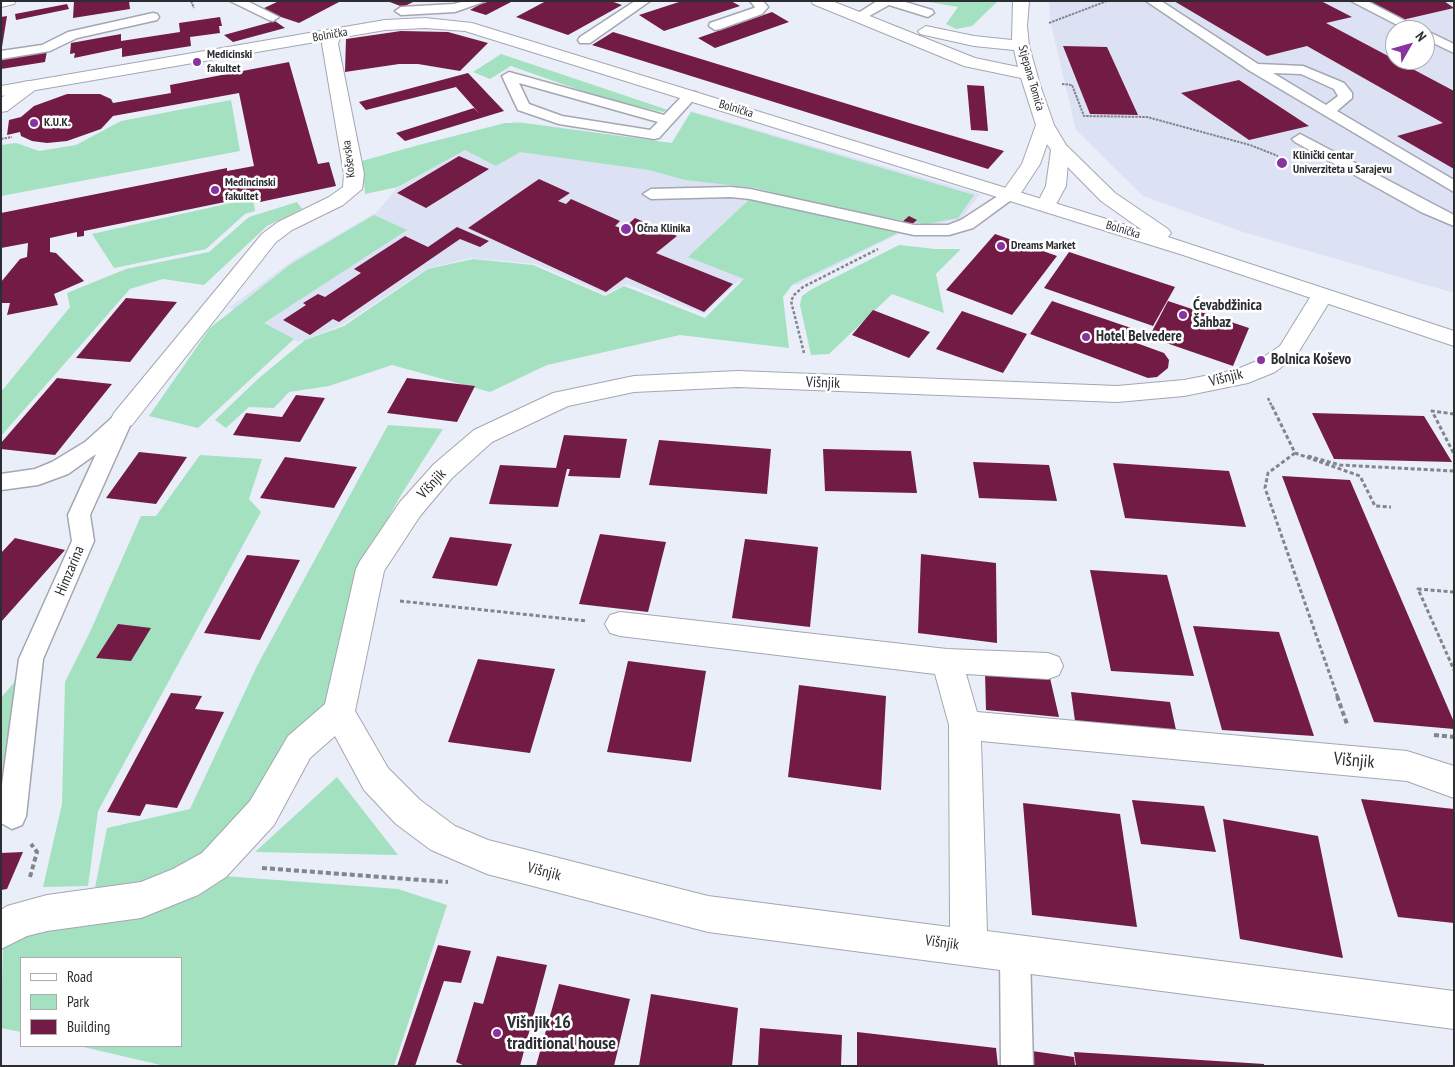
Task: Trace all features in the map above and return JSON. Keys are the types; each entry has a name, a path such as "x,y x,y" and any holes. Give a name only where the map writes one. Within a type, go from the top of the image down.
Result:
{"street":[{"path":"1,3 9,1"},
{"path":"818,1 970,62 1028,74"},
{"name":"Stjepana Tomića","path":"1021,1 1019,26 1021,46 1028,74 1046,125 1060,150 1108,197 1190,251"},
{"path":"860,17 974,41 1021,46"},
{"name":"Bolnička","path":"1,91 407,23 466,26 1190,251 1454,339"},
{"name":"Koševska","path":"269,238 285,226 336,201 352,189 354,174 330,44 333,34"},
{"path":"1,107 29,86"},
{"name":"Stjepana Tomića","path":"1010,195 1030,164 1046,125"},
{"path":"1046,206 1056,186 1060,150"},
{"name":"Himzarina","path":"123,419 269,238"},
{"name":"Višnjik","path":"1322,296 1288,351 1266,366 1240,376 1184,388 1116,394 738,379 634,384 562,399 483,436 444,471 410,509 370,570 339,712 376,779 408,812 443,838 487,858 708,914 1454,1010"},
{"path":"620,624 947,662 964,660 1048,666"},
{"path":"947,662 965,726"},
{"path":"10,925 47,913 142,900 185,882 214,865 262,813 300,746 339,712"},
{"name":"Višnjik","path":"969,947 965,726 1407,766 1454,782"}],"lane":[{"path":"236,1 273,17"},
{"path":"254,10 274,1"},
{"path":"401,11 455,8 480,1"},
{"path":"585,40 644,1"},
{"path":"715,26 758,11 762,7 756,1"},
{"path":"860,17 888,1 928,13"},
{"path":"1152,1 1255,68 1454,187"},
{"path":"1357,1 1396,20"},
{"path":"1,55 46,48 73,35 153,17"},
{"path":"1435,39 1454,49"},
{"path":"1255,68 1294,68 1313,73 1333,83 1345,93 1345,98 1327,111"},
{"path":"666,120 509,76 523,107 559,120 654,135 691,95"},
{"path":"1300,139 1427,209 1454,221"},
{"path":"652,194 741,193 914,230 949,230 967,224 1010,195"},
{"path":"1,482 38,477 60,468 92,447 123,419"},
{"name":"Himzarina","path":"12,816 30,659 83,541 79,515 123,419"},
{"path":"1015,952 1017,1066"}],"path":[{"path":"191,1 194,8"},
{"path":"1060,19 1107,1"},
{"path":"1072,85 1084,116 1147,117 1250,145 1284,159"},
{"path":"1,139 12,137"},
{"path":"812,382 794,317 791,301 794,295 803,287 884,246"},
{"path":"1454,414 1432,411 1454,454"},
{"path":"1278,418 1295,453 1360,476 1375,506 1391,507"},
{"path":"1295,453 1340,465 1454,471"},
{"path":"1295,453 1268,473 1265,488 1359,762"},
{"path":"1454,592 1418,588 1454,670"},
{"path":"365,598 620,624"},
{"path":"10,925 37,852 12,816"},
{"path":"214,865 457,883"}],"shaded area":[{"name":"Klinički centar Univerziteta u Sarajevu","path":"1049,1 1454,1 1454,293 1243,232 1143,196 1076,130 1050,20"},
{"name":"Očna Klinika","path":"691,111 980,194 961,219 928,226 911,225 902,232 797,285 738,281 704,314 627,284 605,294 536,264 471,258 427,269 342,325 299,342 229,308 292,261 377,212 396,189 514,121 671,143"}],"green space":[{"path":"998,1 972,26 956,29 946,24 958,7 929,2"},
{"path":"501,54 668,110 663,112 605,99 511,66 490,79 473,72"},
{"path":"231,100 240,151 1,196 1,145 16,143 39,151 76,145 121,121"},
{"path":"691,112 974,195 958,218 926,224 845,211 756,188 685,180 649,170 520,152 496,166 465,150 398,187 365,194 362,161 505,123 523,123 672,143"},
{"path":"753,196 898,233 793,284 783,297 789,348 680,335 547,365 490,392 392,365 329,386 289,392 274,408 249,407 226,428 215,420 259,378 305,340 344,326 428,269 473,259 533,265 605,296 624,286 705,318 744,279 688,257"},
{"path":"253,198 255,211 245,214 206,249 114,268 92,234"},
{"path":"297,202 302,209 267,226 204,285 163,279 130,289 1,436 1,392 70,307 67,293 126,269 209,252 249,217"},
{"path":"374,215 407,230 264,323 294,339 198,428 149,416 210,328 291,264"},
{"path":"899,245 935,249 961,249 936,274 944,313 892,294 829,354 811,355 800,305 802,296 812,289"},
{"path":"388,425 443,429 401,495 362,565 328,709 252,809 220,839 160,883 94,893 107,828 190,809 257,666"},
{"path":"200,455 262,459 249,499 261,512 98,811 88,886 43,887 62,804 65,682 90,632 141,516 156,516"},
{"path":"16,680 1,797 1,698"},
{"path":"337,777 398,855 255,852"},
{"path":"223,876 398,889 447,905 394,1066 165,1066 83,1047 182,1047 182,957 20,957 20,1032 1,1028 3,942"}],"building":[{"path":"74,1 129,1 130,9 73,18"},
{"path":"279,1 341,1 299,23 260,10"},
{"path":"387,1 415,1 403,7"},
{"path":"486,1 513,1 486,15 470,10"},
{"path":"546,1 611,1 622,5 568,35 516,17"},
{"path":"682,1 731,1 740,6 664,31 639,15"},
{"path":"1174,1 1321,1 1352,17 1326,23 1385,54 1385,70 1414,70 1454,91 1454,169 1397,136 1443,123 1307,46 1267,56"},
{"path":"1366,1 1444,1 1454,8 1402,20"},
{"path":"67,4 69,9 16,20 15,14"},
{"path":"772,12 789,22 715,48 698,38"},
{"path":"7,16 2,47 1,47 1,17"},
{"path":"220,17 222,26 219,26 220,33 190,37 191,46 122,57 122,48 74,58 75,53 70,54 71,43 121,34 121,41 180,32 179,23"},
{"path":"275,21 285,28 233,42 224,35"},
{"path":"401,31 448,32 488,43 460,71 418,64 399,64 345,72 346,39"},
{"path":"613,32 1004,151 988,169 592,45"},
{"path":"1063,46 1107,47 1138,115 1090,114"},
{"path":"47,51 45,62 1,69 1,59"},
{"name":"Medincinski fakultet","path":"289,62 318,164 329,162 336,186 260,202 259,195 84,231 84,236 77,237 77,232 50,238 50,252 56,253 84,281 54,294 58,305 7,315 10,303 1,303 1,282 20,259 27,257 28,243 1,248 1,213 227,168 227,171 254,166 239,93 113,116 101,129 67,141 47,143 32,141 21,136 20,132 7,135 9,120 21,117 34,106 67,94 100,94 111,99 113,103 171,93 170,85"},
{"path":"468,73 504,111 405,141 396,133 474,108 479,113 456,87 366,110 359,102"},
{"path":"1239,80 1309,126 1249,140 1181,93"},
{"path":"967,85 984,86 988,131 971,130"},
{"path":"459,156 489,169 426,208 397,193"},
{"name":"Očna Klinika","path":"539,179 570,193 558,201 566,204 571,199 620,221 615,226 623,229 635,218 677,236 656,253 733,284 704,312 626,277 606,292 468,228"},
{"path":"909,216 917,220 911,225 902,222"},
{"path":"457,227 489,241 480,247 460,239 339,322 333,319 310,335 283,320 306,305 303,303 318,294 325,297 361,273 354,269 405,236 428,247"},
{"path":"995,234 1057,256 1012,315 946,290"},
{"path":"1069,252 1175,287 1153,326 1044,288"},
{"path":"126,298 177,302 130,362 76,358"},
{"name":"Hotel Belvedere","path":"1052,301 1137,330 1131,341 1164,353 1169,360 1168,368 1157,377 1148,378 1030,334"},
{"path":"1168,301 1249,328 1233,366 1149,337"},
{"path":"873,310 930,332 909,358 852,335"},
{"path":"962,311 1027,334 1003,373 936,349"},
{"path":"57,378 112,384 55,455 1,449 1,443"},
{"path":"407,378 475,386 457,422 387,413"},
{"path":"296,395 325,398 300,442 233,435 246,413 282,417"},
{"path":"1312,413 1424,416 1452,462 1334,459"},
{"path":"564,435 627,439 620,478 568,476 570,469 567,469 558,507 489,504 500,465 556,468"},
{"path":"659,440 771,449 767,494 649,485"},
{"path":"823,449 911,451 917,493 825,491"},
{"path":"139,452 187,457 156,504 106,498"},
{"path":"285,457 357,467 334,508 260,498"},
{"path":"973,462 1049,465 1057,501 979,498"},
{"path":"1113,463 1229,471 1246,527 1125,518"},
{"path":"1282,476 1350,480 1454,722 1454,729 1374,722"},
{"path":"600,534 666,542 648,612 579,604"},
{"path":"450,537 512,544 497,586 432,578"},
{"path":"15,538 65,550 1,622 1,553"},
{"path":"745,539 818,547 810,627 732,618"},
{"path":"921,554 996,563 997,643 918,633"},
{"path":"247,555 300,560 260,640 204,633"},
{"path":"1090,570 1167,575 1194,676 1111,671"},
{"path":"118,624 151,628 131,661 96,658"},
{"path":"1193,626 1279,632 1314,736 1222,730"},
{"path":"478,659 555,669 530,753 448,742"},
{"path":"628,661 706,671 691,762 607,752"},
{"path":"985,673 1050,678 1059,717 986,710"},
{"path":"799,685 886,696 881,790 788,777"},
{"path":"1071,692 1170,702 1176,730 1075,721"},
{"path":"171,693 202,696 195,709 224,712 177,808 146,804 140,816 107,812"},
{"path":"1361,799 1454,809 1454,923 1398,917"},
{"path":"1132,800 1204,806 1216,852 1141,844"},
{"path":"1023,803 1120,814 1137,927 1032,915"},
{"path":"1223,819 1318,836 1343,958 1240,939"},
{"path":"23,852 7,889 1,890 1,853"},
{"path":"438,945 471,951 461,983 444,981 415,1066 397,1066"},
{"name":"Višnjik 16 traditional house","path":"497,956 547,965 520,1066 465,1066 456,1062 474,1002 483,1004"},
{"path":"559,984 630,999 614,1066 536,1066"},
{"path":"651,994 738,1008 732,1066 639,1066"},
{"path":"760,1028 842,1035 841,1066 758,1066"},
{"path":"857,1032 996,1048 998,1066 857,1066"},
{"path":"1025,1050 1074,1057 1075,1066 1026,1066"},
{"path":"1074,1052 1264,1064 1264,1066 1076,1066"}],"place":[{"name":"Medicinski fakultet","path":"197,62"},
{"name":"K.U.K.","path":"34,123"},
{"name":"Klinički centar Univerziteta u Sarajevu","path":"1282,163"},
{"name":"Medincinski fakultet","path":"215,190"},
{"name":"Očna Klinika","path":"626,229"},
{"name":"Dreams Market","path":"1001,246"},
{"name":"Ćevabdžinica Šahbaz","path":"1183,315"},
{"name":"Hotel Belvedere","path":"1086,337"},
{"name":"Bolnica Koševo","path":"1261,360"},
{"name":"Višnjik 16 traditional house","path":"497,1033"}]}
